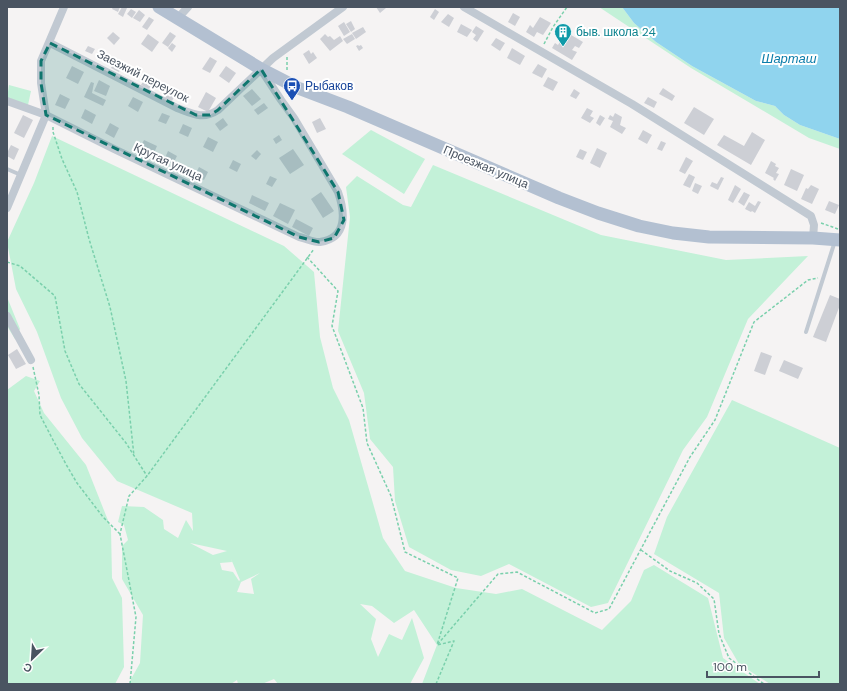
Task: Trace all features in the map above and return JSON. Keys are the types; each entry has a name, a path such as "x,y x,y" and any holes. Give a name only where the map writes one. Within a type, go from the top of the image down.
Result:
{"main road":[{"name":"Проезжая улица","path":"158,7 261,69 298,88 348,107 559,198 598,213 673,233 709,237 813,238 839,236"}],"street":[{"path":"7,208 49,117 41,82 42,61 64,7"},
{"path":"177,19 188,7"},
{"name":"Заезжий переулок","path":"50,43 178,108 196,116 210,115 218,110 261,69 343,7"},
{"path":"464,7 632,104 811,216 814,225 813,238"},
{"path":"261,69 280,100 294,118 338,192 342,204 344,220 340,230 334,238 319,242"},
{"name":"Крутая улица","path":"7,101 49,117 127,156 299,237 319,242"},
{"path":"7,316 32,360"}],"lane":[{"path":"7,169 21,175"},
{"path":"806,332 823,277 839,236"}],"path":[{"path":"540,51 553,27 567,7"},
{"path":"288,48 288,75"},
{"path":"49,117 62,159 77,192 89,239 110,307 126,382 134,456"},
{"path":"812,220 839,236"},
{"path":"130,684 136,617 120,534 129,496 146,476 319,242"},
{"path":"307,257 338,291 332,326 363,408 367,443 391,496 405,552 458,578 437,645"},
{"path":"7,262 20,266 55,296 65,351 79,384 126,443 146,476"},
{"path":"437,645 498,574 518,572 595,613 609,609 690,457 715,420 754,322 808,280 823,277"},
{"path":"32,360 40,415 52,440 66,466 77,482 103,517 120,534"},
{"path":"641,550 670,570 697,583 714,599 719,634 728,658 764,684"},
{"path":"436,684 454,641 437,645"}],"highlighted area":[{"path":"50,43 196,115 210,115 218,110 261,69 338,192 344,220 334,238 319,242 299,237 46,115 41,83 41,61"}],"green space":[{"path":"599,7 622,7 634,23 656,42 692,66 756,101 775,106 784,115 800,125 840,139 840,149 809,138 691,68"},
{"path":"9,85 31,91 28,105 7,99"},
{"path":"371,130 425,159 404,194 342,154"},
{"path":"52,136 284,246 314,272 320,337 333,388 349,420 383,538 405,571 456,588 496,594 522,589 602,630 631,601 644,570 654,565 708,598 723,658 760,684 422,684 437,645 414,610 394,623 372,606 360,604 376,619 371,639 378,657 389,634 402,640 412,618 424,658 410,684 278,684 274,679 262,684 238,684 237,680 231,684 131,684 130,681 140,663 143,615 122,579 122,546 128,540 124,525 118,522 122,506 144,507 163,520 164,529 178,538 186,520 193,531 192,513 117,481 82,438 61,398 37,332 16,289 7,242 34,183","holes":["190,543 227,551 213,555","231,559 240,580 239,581 233,572 222,570 220,563 232,562","260,573 251,579 254,594 237,592 241,582"]},
{"path":"433,165 601,235 726,260 808,256 748,319 707,417 683,450 608,603 591,607 509,564 481,576 451,570 409,547 395,501 393,467 370,439 364,393 338,331 350,217 346,187 357,176 403,205 411,207"},
{"path":"7,297 20,329 15,339 7,326"},
{"path":"26,376 40,381 34,391 44,413 86,465 111,528 112,578 122,598 124,667 115,684 7,684 7,390"},
{"path":"732,400 840,448 840,684 770,684 739,664 724,638 719,593 654,554 667,517"}],"water":[{"name":"Шарташ","path":"622,7 840,7 840,139 800,125 784,115 775,106 756,101 692,66 656,42 634,23"}],"building":[{"path":"113,7 120,7 118,12 112,9"},
{"path":"122,7 127,8 123,17 118,14"},
{"path":"376,7 386,7 386,8 380,13"},
{"path":"131,9 136,12 132,18 127,14"},
{"path":"435,9 439,12 434,20 430,17"},
{"path":"139,10 145,15 140,22 133,18"},
{"path":"513,13 520,17 515,26 508,22"},
{"path":"448,14 454,18 449,27 441,22"},
{"path":"149,17 154,20 147,30 142,27"},
{"path":"540,17 551,23 543,35 537,32 534,37 526,32 530,25 533,28"},
{"path":"351,21 355,29 351,32 346,24"},
{"path":"344,22 350,32 344,36 338,26"},
{"path":"461,24 472,30 467,37 457,32"},
{"path":"476,26 484,31 477,42 473,39 476,35 472,32"},
{"path":"363,27 366,32 356,39 352,33"},
{"path":"113,32 120,38 114,45 107,38"},
{"path":"170,32 176,36 168,47 162,43"},
{"name":"быв. школа 24","path":"566,32 583,42 579,48 575,46 572,50 577,52 572,60 552,48 555,43 558,45"},
{"path":"148,34 159,42 152,52 141,44"},
{"path":"325,34 334,40 340,36 343,41 330,51 320,39"},
{"path":"352,34 355,39 347,44 343,39"},
{"path":"496,38 505,43 500,51 491,45"},
{"path":"172,43 176,46 172,52 168,48"},
{"path":"361,45 363,48 359,51 356,46"},
{"path":"88,46 95,49 92,54 85,51"},
{"path":"512,48 525,56 520,65 507,58"},
{"path":"309,50 311,54 313,52 317,58 309,64 303,54"},
{"path":"210,57 217,61 210,73 202,69"},
{"path":"115,59 123,64 119,72 111,68"},
{"path":"538,64 547,69 542,78 532,73"},
{"path":"72,66 84,72 78,84 66,78"},
{"path":"226,66 236,73 229,83 219,76"},
{"path":"147,74 155,78 149,89 141,85"},
{"path":"548,77 558,82 553,91 543,86"},
{"path":"99,80 110,86 106,96 94,91"},
{"path":"91,82 94,83 92,93 106,100 103,106 84,97"},
{"path":"171,88 177,92 172,101 165,98"},
{"path":"663,88 675,96 672,101 659,94"},
{"path":"252,89 261,99 252,106 243,96"},
{"path":"574,89 580,93 576,99 570,96"},
{"path":"206,92 216,98 208,112 198,107"},
{"path":"60,94 70,99 65,109 55,105"},
{"path":"133,97 143,102 138,112 128,106"},
{"path":"648,97 657,102 654,108 644,103"},
{"path":"264,103 268,108 258,115 254,110"},
{"path":"694,107 714,119 704,135 684,123"},
{"path":"587,108 593,111 590,116 594,118 590,123 581,118"},
{"path":"85,109 96,115 92,124 81,118"},
{"path":"162,113 170,116 166,124 158,121"},
{"path":"615,113 622,117 620,125 626,128 622,134 610,127 613,121 608,119 610,115 613,117"},
{"path":"23,115 33,120 24,138 14,133"},
{"path":"600,115 605,118 600,126 596,123"},
{"path":"223,118 228,125 220,131 215,124"},
{"path":"320,118 326,129 317,133 312,122"},
{"path":"110,123 119,128 114,138 105,133"},
{"path":"183,124 192,128 188,137 179,133"},
{"path":"643,130 652,135 647,144 638,139"},
{"path":"752,132 765,140 751,165 717,145 724,135 744,146"},
{"path":"279,135 282,140 276,144 273,139"},
{"path":"208,137 218,142 213,152 203,147"},
{"path":"144,140 157,146 153,155 140,148"},
{"path":"661,141 666,143 662,151 657,149"},
{"path":"11,145 19,149 14,160 7,156"},
{"path":"597,148 607,153 600,168 590,163"},
{"path":"293,149 304,165 290,174 279,158"},
{"path":"580,149 587,152 583,160 576,157"},
{"path":"257,150 261,154 256,160 251,156"},
{"path":"168,151 177,156 173,164 164,160"},
{"path":"686,157 693,161 685,174 679,171"},
{"path":"233,160 241,164 237,172 229,168"},
{"path":"771,161 779,168 776,173 779,174 775,181 773,179 774,178 765,173"},
{"path":"199,167 208,172 204,180 195,175"},
{"path":"791,169 804,175 797,191 784,185"},
{"path":"689,174 695,177 690,188 683,185"},
{"path":"270,176 277,179 272,187 266,184"},
{"path":"721,177 724,178 718,190 710,186 712,182 717,184"},
{"path":"695,183 702,186 698,194 692,191"},
{"path":"735,185 741,189 733,203 728,200"},
{"path":"811,185 819,189 812,204 801,199 806,188 808,189"},
{"path":"321,192 334,211 323,218 311,199"},
{"path":"744,192 750,195 744,206 738,202"},
{"path":"252,195 269,203 265,211 249,203"},
{"path":"758,201 761,202 755,213 745,209 749,202 755,206"},
{"path":"829,201 839,205 835,214 825,210"},
{"path":"280,203 295,210 288,224 273,216"},
{"path":"296,219 313,228 309,236 292,227"},
{"path":"830,295 840,299 840,305 826,342 813,337"},
{"path":"17,349 26,364 16,369 8,355"},
{"path":"761,352 772,356 765,375 754,371"},
{"path":"784,360 803,368 798,379 779,371"}],"place":[{"name":"быв. школа 24","path":"563,47"},
{"name":"Рыбаков","path":"292,101"}]}
